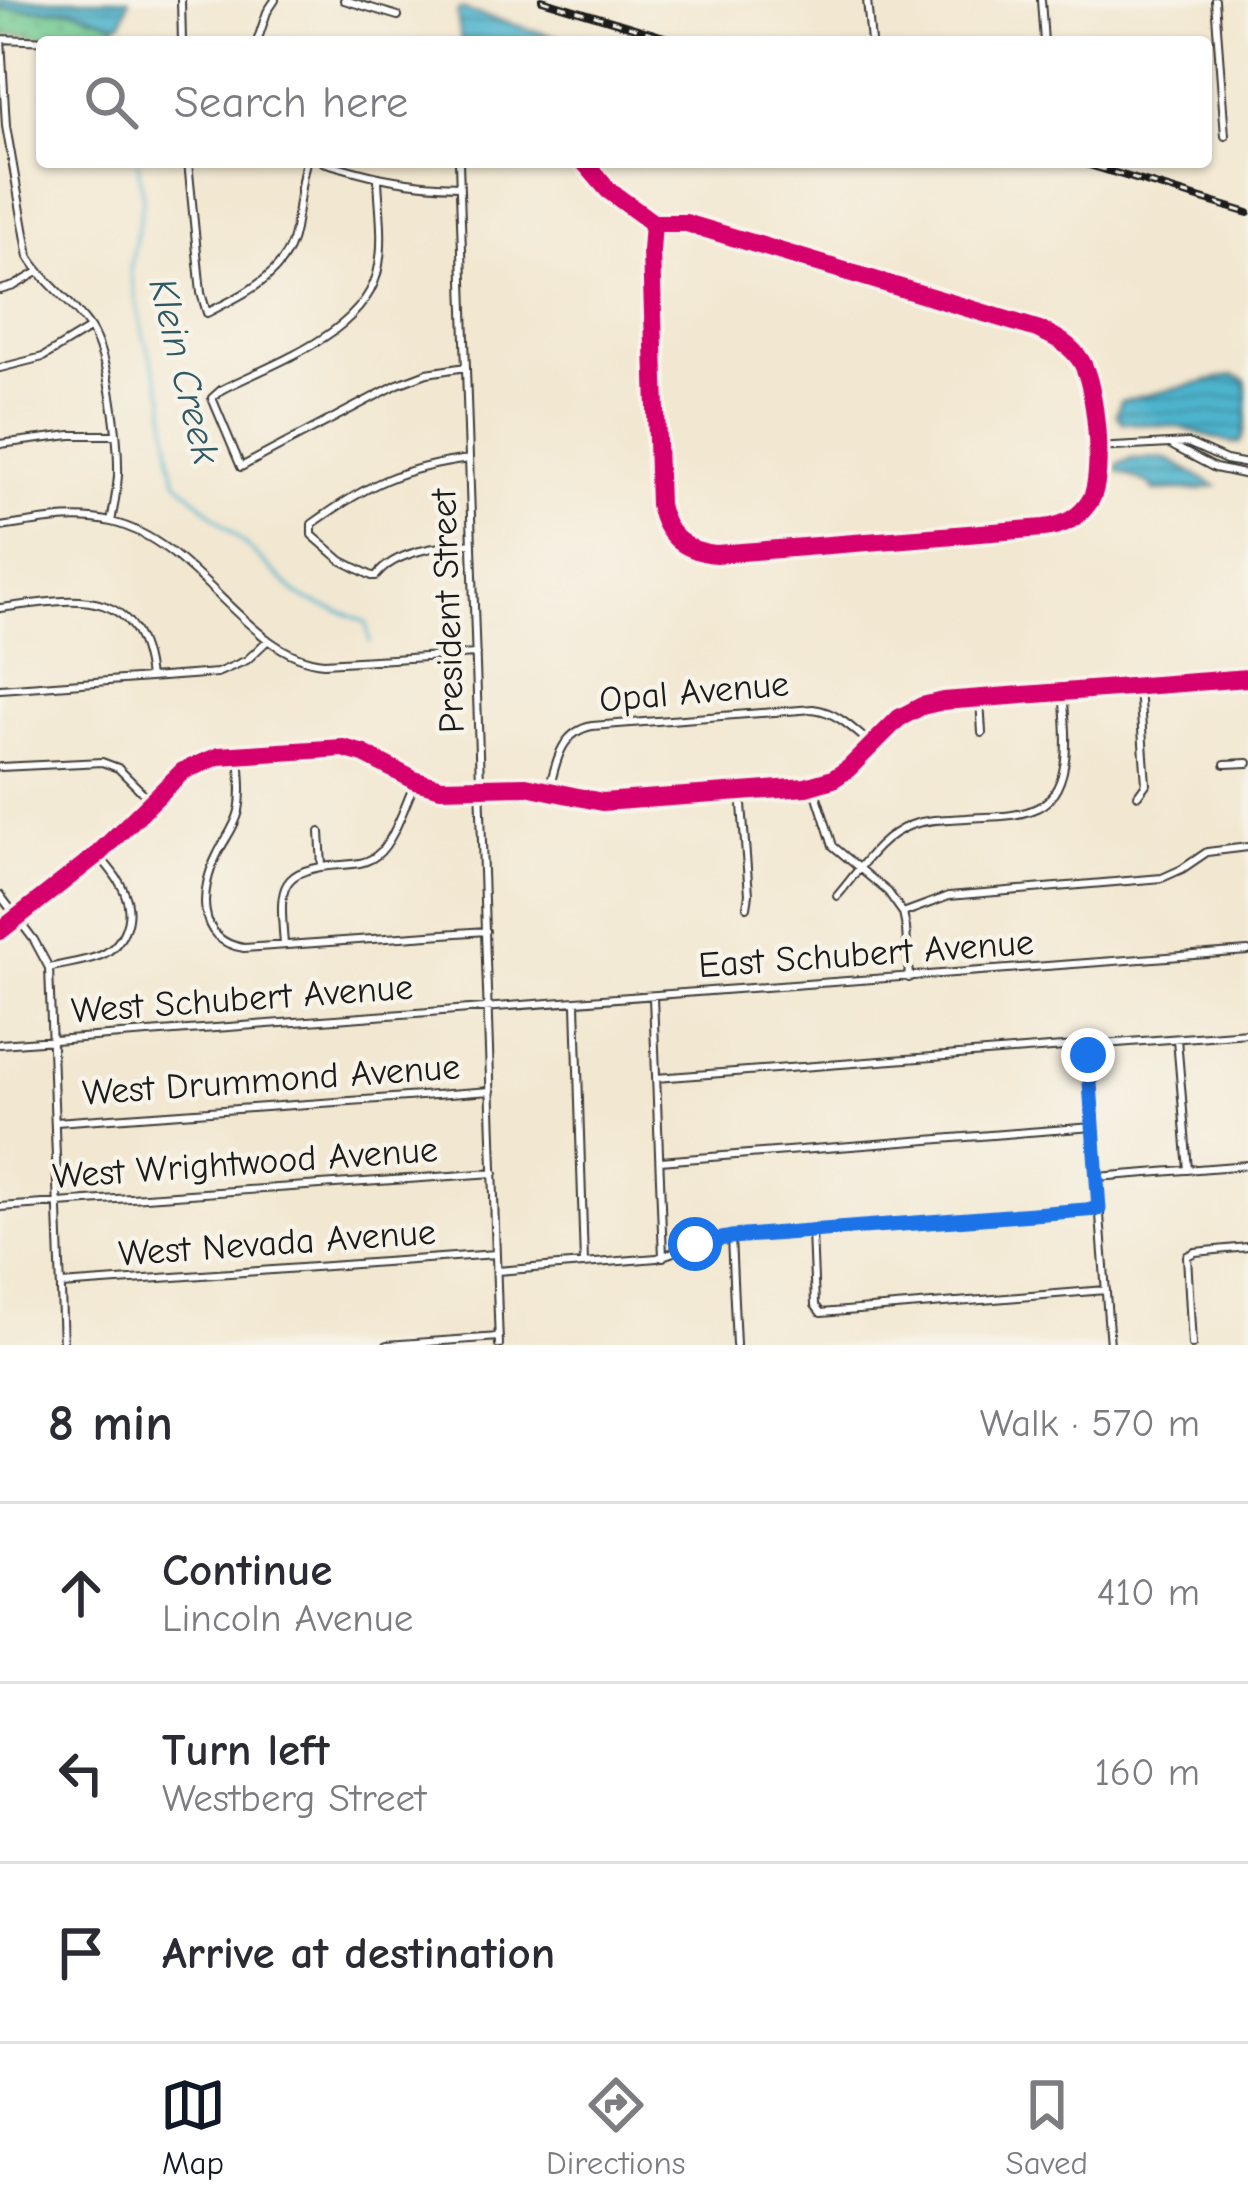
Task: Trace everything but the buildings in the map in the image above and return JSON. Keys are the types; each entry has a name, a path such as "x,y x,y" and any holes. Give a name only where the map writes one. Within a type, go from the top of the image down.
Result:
{"street":[{"path":"181,0 182,36"},
{"path":"259,36 275,0"},
{"path":"344,0 398,16"},
{"path":"868,0 871,36"},
{"path":"1041,0 1044,36"},
{"path":"1215,0 1225,136"},
{"path":"36,40 0,39 3,97 18,196 26,244 38,272 90,328 102,355 118,478 111,522"},
{"path":"189,168 201,292 208,313 275,272 295,232 304,168"},
{"path":"342,168 416,185 459,186"},
{"name":"President Street","path":"459,168 499,1341"},
{"path":"589,168 608,190 653,223 686,223 1048,333 1071,348 1090,379 1094,401 1097,477 1090,500 1072,519 1054,527 716,554 688,548 673,538 659,504 653,223"},
{"path":"378,179 379,266 365,302 337,330 212,398 241,466 398,384 466,367"},
{"path":"0,290 38,272"},
{"path":"0,368 43,357 90,328"},
{"path":"0,444 115,435"},
{"path":"1096,448 1187,443 1248,464"},
{"path":"1170,444 1196,460 1248,476"},
{"path":"469,459 412,468 375,483 312,524 310,530 342,562 372,576 406,556 472,543"},
{"path":"0,527 70,518 111,522 149,536 172,551 268,640 294,657 324,663 476,654"},
{"path":"0,608 71,599 109,607 139,635 149,678"},
{"path":"0,688 227,670 247,660 268,640"},
{"path":"0,931 98,854 183,771 210,758 343,748 441,788 526,785 602,802 741,792 814,786 848,769 899,718 922,706 1248,678"},
{"path":"1138,795 1146,784 1139,686"},
{"path":"837,896 883,842 907,826 1022,813 1047,801 1067,751 1063,692"},
{"path":"980,698 982,733"},
{"name":"Opal Avenue","path":"549,790 570,734 592,726 814,709 838,716 872,746"},
{"path":"239,754 242,790 238,812 206,891 211,929 226,944 265,947 486,931"},
{"path":"0,767 107,763 152,802"},
{"path":"1225,764 1248,763"},
{"path":"284,945 281,907 290,879 300,872 362,862 378,854 416,781"},
{"path":"814,786 828,836 842,855 888,892 903,913 909,977"},
{"path":"741,792 746,907"},
{"path":"320,832 322,866"},
{"path":"903,913 949,896 1162,878 1207,852 1248,847"},
{"path":"49,968 97,957 112,949 127,928 124,891 98,854"},
{"path":"0,895 49,968 63,1345"},
{"name":"East Schubert Avenue","path":"488,1010 1248,951"},
{"path":"653,997 663,1257"},
{"path":"576,1003 584,1264"},
{"name":"West Schubert Avenue","path":"0,1044 488,1010"},
{"path":"656,1078 1248,1033"},
{"path":"1178,1039 1188,1170"},
{"path":"1087,1046 1110,1345"},
{"name":"West Drummond Avenue","path":"56,1122 491,1091"},
{"path":"659,1161 1093,1127"},
{"path":"1097,1177 1248,1165"},
{"name":"West Wrightwood Avenue","path":"0,1208 494,1173"},
{"path":"497,1271 663,1257 710,1239 1099,1209"},
{"path":"812,1231 818,1311 1106,1290"},
{"path":"731,1237 736,1345"},
{"path":"1192,1345 1187,1256 1248,1247"},
{"name":"West Nevada Avenue","path":"61,1285 496,1255"},
{"path":"387,1345 499,1341"}],"green space":[{"path":"0,0 113,0 116,36 0,36"}],"water":[{"path":"0,0 129,0 121,23 115,24 74,10 0,9"},
{"path":"460,9 553,36 460,36"},
{"path":"1234,375 1245,380 1246,387 1246,422 1240,443 1179,427 1122,422 1116,414 1121,401"},
{"path":"1161,458 1216,486 1154,491 1118,471 1118,464 1132,459"}],"waterway":[{"name":"Klein Creek","path":"139,168 143,200 130,271 143,334 164,396 176,480 296,593 366,623 370,642"}],"railway":[{"path":"542,0 661,36"},
{"path":"1099,168 1248,213"}],"cycle path":[{"path":"589,168 608,190 653,223"},
{"path":"653,223 686,223 1037,329 1062,342 1081,361 1091,389 1098,451 1091,499 1071,520 1044,528 716,554 685,545 671,533 659,504 653,223"},
{"path":"0,931 98,854 183,771 219,756 343,748 441,788 526,786 602,802 741,792 806,787 833,779 899,718 943,701 1248,678"}],"route":[{"path":"695,1244 731,1237 1099,1209 1088,1055"}]}
